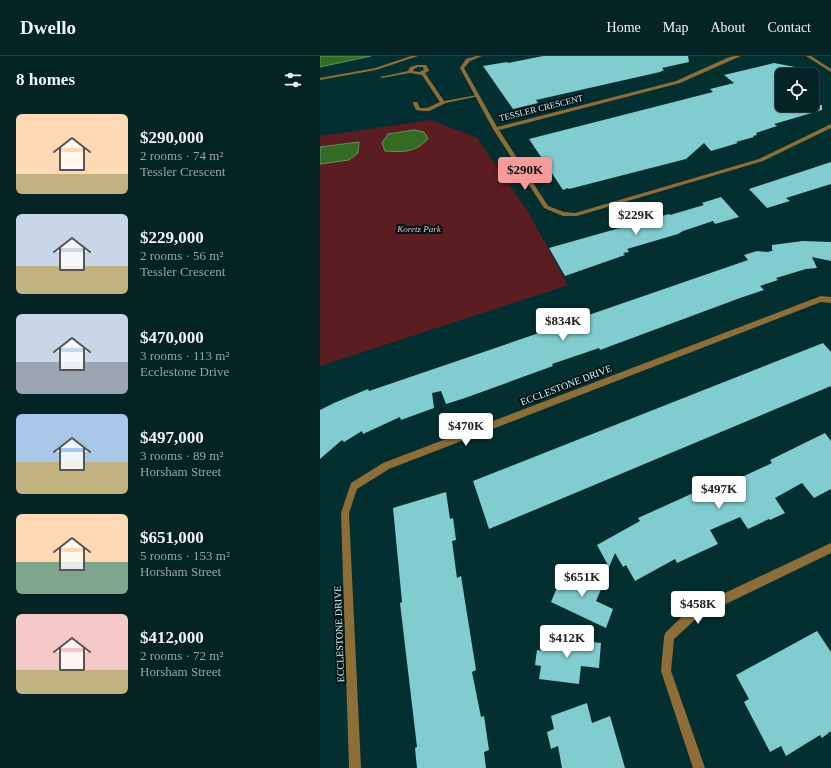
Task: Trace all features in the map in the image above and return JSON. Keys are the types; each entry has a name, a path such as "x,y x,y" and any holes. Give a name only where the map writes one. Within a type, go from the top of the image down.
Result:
{"street":[{"path":"320,79 376,68 416,56"},
{"path":"480,56 468,60 462,68 496,129"},
{"name":"TESSLER CRESCENT","path":"739,56 727,57 678,82 496,129 546,207 563,214 575,215 761,160 831,126"},
{"path":"808,56 831,71"},
{"path":"382,77 410,72 417,74 423,73 427,68 419,66 412,68 410,72"},
{"path":"423,73 443,103"},
{"path":"415,103 418,109 422,111 433,109 443,103 477,96"},
{"name":"ECCLESTONE DRIVE","path":"355,768 345,512 354,486 386,466 821,299 831,300"},
{"path":"699,768 666,672 669,637 693,614 831,548"}],"green space":[{"name":"Koretz Park","path":"431,120 477,138 528,212 568,285 320,366 320,136"}],"shaded area":[{"path":"320,56 371,56 320,67"},
{"path":"414,130 424,132 428,139 418,147 408,151 385,151 382,143 388,134"},
{"path":"359,142 358,153 349,160 320,164 320,147"}],"building":[{"path":"543,56 688,56 689,62 662,68 664,70 660,72 536,100 538,103 513,109 483,66"},
{"path":"774,63 800,68 775,68 775,112 815,112 774,124 777,126 756,133 757,135 753,136 754,137 736,142 738,143 711,151 704,143 686,159 563,190 529,139 713,92 710,89 734,83 724,75"},
{"path":"819,105 822,105 822,110 819,111"},
{"path":"831,162 831,184 786,198 790,201 767,208 749,189"},
{"path":"721,197 739,217 715,224 713,221 678,234 627,249 629,252 623,253 625,255 565,276 549,248 704,205 702,203"},
{"path":"803,241 831,242 831,261 812,257 817,268 806,269 776,278 778,280 760,286 764,290 600,350 599,348 552,364 553,366 465,398 446,404 441,391 432,393 434,408 401,420 400,417 363,434 362,431 344,442 342,440 320,459 320,410 334,403 368,389 369,391 539,333 538,331 748,260 744,255 757,251 768,252 774,250 772,250 772,245"},
{"path":"823,343 831,352 831,386 489,529 473,481"},
{"path":"825,433 831,441 831,489 814,498 802,483 775,498 785,513 748,529 740,517 710,530 718,544 677,563 675,559 635,581 626,565 623,567 615,553 609,567 597,545 640,521 638,518 700,490 703,495 772,463 770,460"},
{"path":"446,492 450,519 453,518 456,540 452,541 457,578 461,576 476,670 472,672 481,717 484,716 489,750 484,752 486,768 417,768 415,748 417,747 400,603 402,602 393,508"},
{"path":"565,568 603,585 596,601 613,609 606,628 551,602"},
{"path":"817,631 831,652 831,731 822,738 820,735 786,756 781,746 770,752 744,702 749,699 736,675"},
{"path":"546,637 601,643 599,668 581,666 579,684 539,679 541,666 535,665 537,650 544,651"},
{"path":"587,703 592,723 610,716 625,768 562,768 558,746 551,749 547,732 554,729 551,716"}]}
